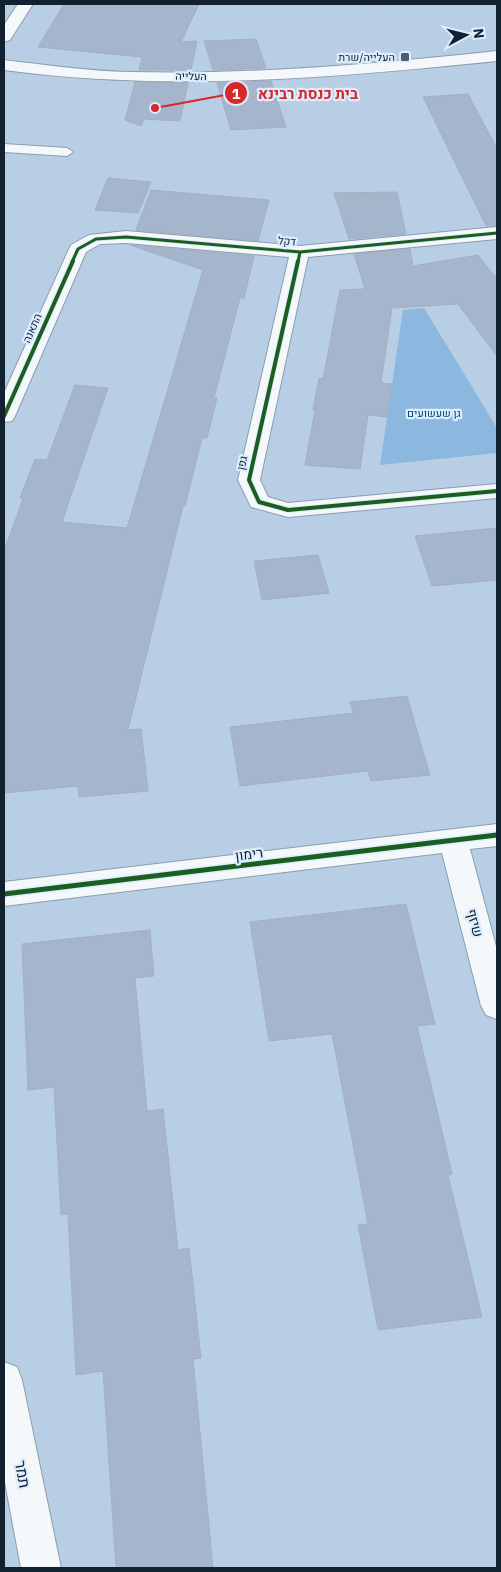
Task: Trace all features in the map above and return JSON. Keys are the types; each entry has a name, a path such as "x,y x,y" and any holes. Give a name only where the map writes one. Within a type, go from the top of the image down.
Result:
{"street":[{"path":"4,38 25,4"},
{"name":"העלייה","path":"4,65 116,76 219,77 314,73 497,56"},
{"name":"דקל","path":"78,249 96,239 126,237 300,252 497,233"},
{"name":"התאנה","path":"4,416 78,249"},
{"name":"גפן","path":"300,252 249,480 259,502 288,510 497,490"},
{"name":"רימון","path":"4,894 497,835"},
{"name":"שיזף","path":"453,840 497,1006"},
{"name":"תמר","path":"4,1380 41,1568"}],"lane":[{"path":"4,148 67,152"}],"path":[{"path":"367,4 398,66"}],"green space":[{"name":"גן שעשועים","path":"424,308 497,428 497,453 380,465 403,310"}],"building":[{"path":"64,4 199,4 181,42 197,41 191,70 139,70 142,57 38,47"},
{"path":"256,39 266,68 213,70 204,41"},
{"path":"271,81 286,127 231,130 217,83"},
{"path":"135,82 188,83 180,121 144,119 141,126 125,120"},
{"path":"468,94 497,149 497,225 486,226 423,97"},
{"path":"108,178 151,182 138,213 95,210"},
{"path":"151,190 269,200 258,241 136,230"},
{"path":"397,192 406,234 349,239 334,193"},
{"path":"130,245 254,256 244,298 240,298 214,398 217,398 207,438 202,438 185,506 183,506 128,730 141,729 148,791 79,797 78,786 4,793 4,551 23,499 20,498 35,459 47,460 75,385 108,388 62,522 127,528 203,270"},
{"path":"410,249 413,266 478,255 497,279 497,356 458,304 392,308 381,383 392,384 387,417 368,415 360,469 305,465 319,378 323,379 340,290 365,289 354,254"},
{"path":"497,528 497,580 432,586 415,536"},
{"path":"318,555 329,593 262,600 254,561"},
{"path":"407,696 430,775 371,781 368,771 240,786 230,727 353,713 350,702"},
{"path":"406,904 435,1024 417,1026 452,1174 448,1175 482,1317 378,1330 358,1225 368,1224 332,1034 269,1041 250,922"},
{"path":"150,930 154,976 135,978 147,1111 163,1109 178,1250 189,1248 201,1358 193,1359 213,1568 116,1568 103,1371 76,1375 68,1214 61,1215 54,1087 28,1090 22,944"}],"cycle path":[{"path":"4,416 78,249 96,239 126,237 300,252 497,233"},
{"path":"300,252 249,480 259,502 288,510 497,491"},
{"path":"4,894 497,835"}],"place":[{"name":"העלייה/שרת","path":"405,57"},
{"name":"בית כנסת רבינא","path":"155,108"}]}
